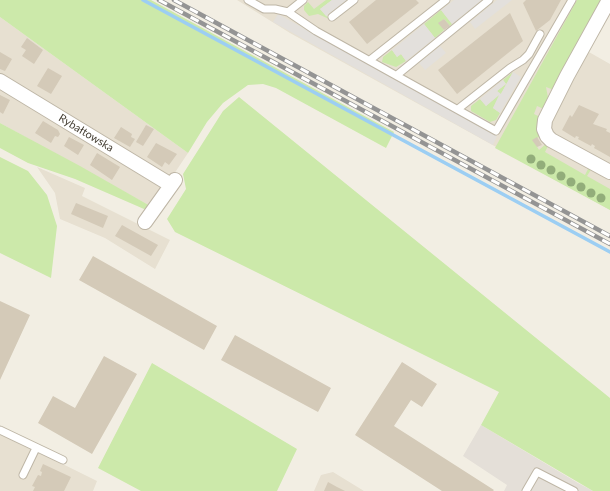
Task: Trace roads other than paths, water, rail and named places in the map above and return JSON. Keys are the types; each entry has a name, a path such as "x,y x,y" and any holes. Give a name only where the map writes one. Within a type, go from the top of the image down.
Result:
{"street":[{"path":"609,0 565,80 546,120 544,129 547,136 551,140 610,172"},
{"name":"Rybałtowska","path":"0,81 173,182 145,222"}],"lane":[{"path":"248,0 264,9 275,9 288,12 316,31 496,131 572,0"},
{"path":"288,12 303,0"},
{"path":"332,17 354,0"},
{"path":"370,60 446,0"},
{"path":"397,75 490,0"},
{"path":"458,109 510,68 523,60 529,54 540,34"},
{"path":"0,430 63,460"},
{"path":"23,475 36,448"},
{"path":"526,491 537,472 574,491"}],"waterway":[{"path":"143,0 610,252"}],"railway":[{"path":"159,0 610,244"},
{"path":"174,0 610,236"}]}
